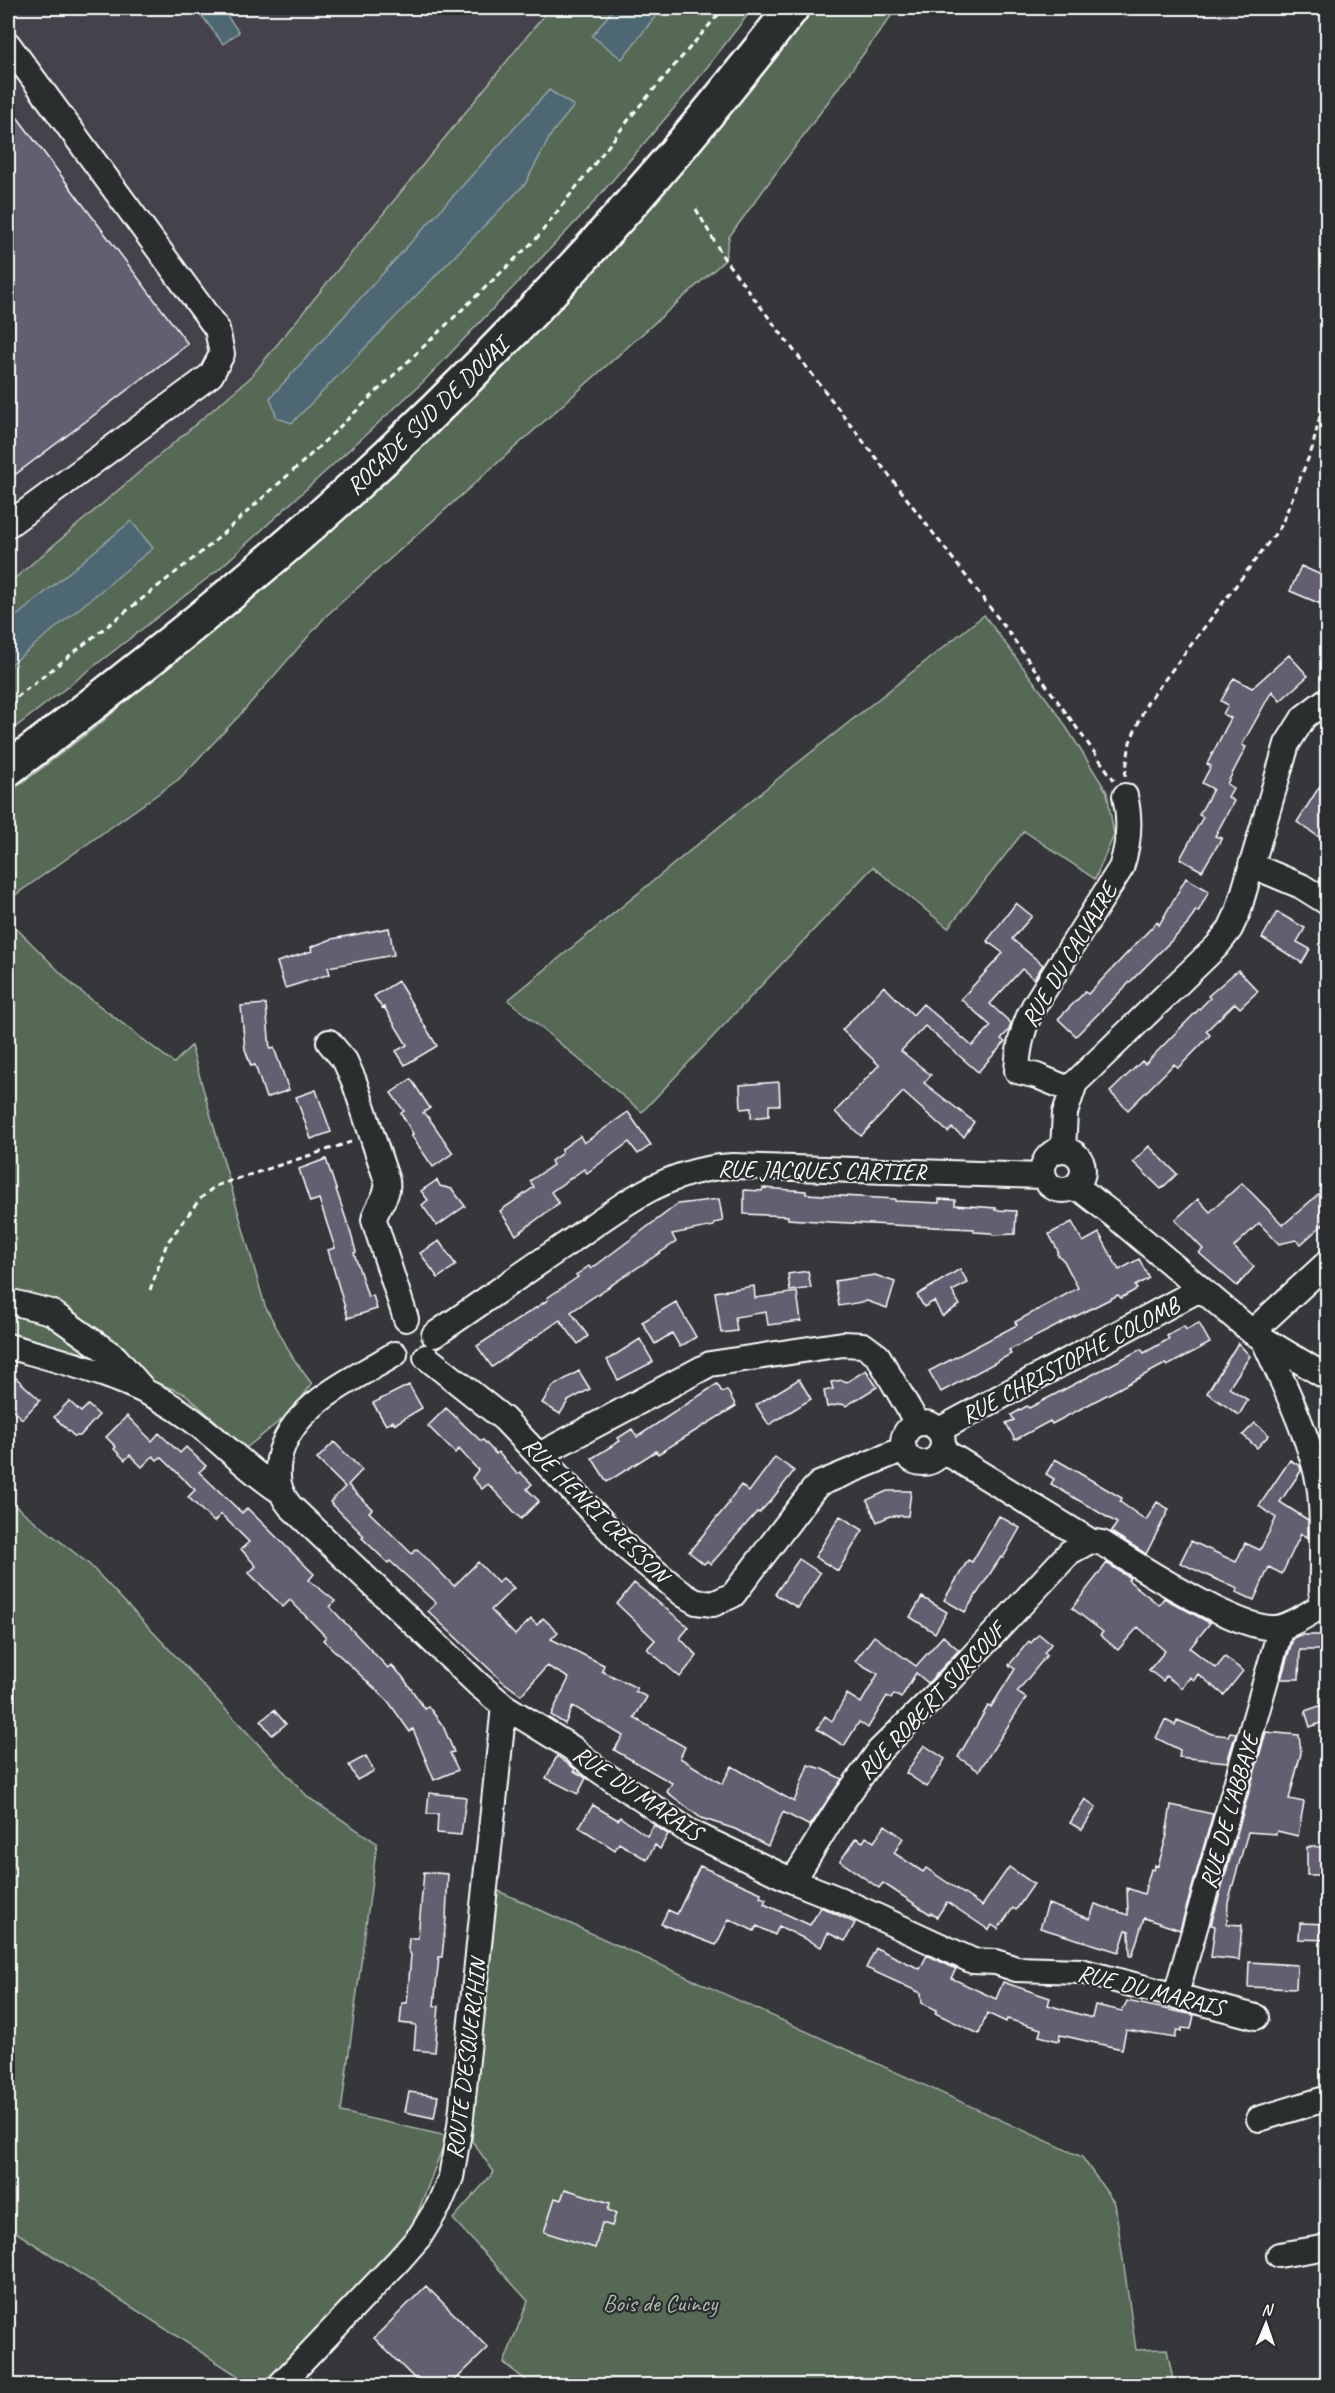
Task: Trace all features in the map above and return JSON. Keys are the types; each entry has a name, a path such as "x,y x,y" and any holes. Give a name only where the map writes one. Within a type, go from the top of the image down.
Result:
{"highway":[{"name":"ROCADE SUD DE DOUAI","path":"8,748 226,578 400,422 615,193 704,89 769,8"},
{"name":"ROCADE SUD DE DOUAI","path":"8,769 157,654 255,573 340,500 418,427 566,278 638,198 743,72 792,8"}],"street":[{"path":"8,44 217,329 222,354 212,375 8,525"},
{"path":"1064,1149 1065,1113 1071,1090 1081,1076 1223,938 1238,912 1287,744 1304,717 1328,699"},
{"name":"RUE DU CALVAIRE","path":"1071,1090 1037,1076 1017,1071 1019,1048 1024,1025 1034,1006 1121,868 1128,845 1129,830 1129,811 1125,796"},
{"path":"1251,865 1301,886 1328,903"},
{"path":"329,1042 350,1071 388,1186 375,1212 374,1224 406,1319"},
{"path":"1064,1149 1075,1153 1082,1163 1083,1175 1076,1186 1057,1190 1046,1182 1042,1170 1046,1157 1064,1149"},
{"name":"RUE JACQUES CARTIER","path":"430,1346 642,1192 666,1180 693,1171 733,1166 1043,1176"},
{"path":"1076,1186 1116,1216 1258,1336 1328,1377"},
{"path":"1258,1336 1328,1262"},
{"name":"RUE CHRISTOPHE COLOMB","path":"904,1449 912,1459 924,1463 936,1458 933,1435 1200,1289"},
{"path":"8,1301 51,1312 114,1357 147,1393"},
{"path":"417,1318 431,1328 430,1346 418,1362 408,1361 395,1354 391,1345 391,1334 396,1325 406,1319 417,1318"},
{"path":"539,1455 710,1364 851,1344 863,1345 878,1356 933,1435 1090,1541 1102,1543 1174,1587 1231,1616 1259,1626 1281,1627 1325,1606 1321,1505 1316,1473 1286,1392 1258,1336"},
{"path":"8,1346 84,1368 147,1393"},
{"name":"RUE HENRI CRESSON","path":"430,1346 640,1560 690,1599 713,1604 733,1595 819,1484 904,1449"},
{"path":"280,1491 277,1471 281,1449 297,1420 339,1388 395,1354"},
{"name":"RUE DU MARAIS","path":"147,1393 190,1419 251,1472 280,1491 290,1506 478,1685 504,1706 572,1748 597,1769 690,1832 793,1881 842,1900 973,1961 996,1962 1016,1969 1075,1970 1176,1994 1256,2017"},
{"path":"904,1449 905,1434 933,1435"},
{"name":"RUE ROBERT SURCOUF","path":"793,1881 838,1808 879,1751 943,1688 1070,1552 1090,1541"},
{"name":"RUE DE L'ABBAYE","path":"1176,1994 1281,1627"},
{"name":"ROUTE D'ESQUERCHIN","path":"279,2385 411,2247 438,2205 451,2177 460,2126 504,1706"},
{"path":"1259,2119 1328,2098"},
{"path":"1279,2255 1328,2247"}],"path":[{"path":"8,704 208,547 305,459 536,239 637,109 724,8"},
{"path":"696,208 725,260 1004,626 1125,796"},
{"path":"1125,796 1126,757 1142,713 1156,689 1281,526 1312,449 1328,383"},
{"path":"150,1290 167,1244 200,1198 215,1186 373,1136"}],"shaded area":[{"path":"8,8 550,8 250,378 8,584"}],"green space":[{"path":"550,8 753,8 687,93 588,209 423,382 218,570 8,733 8,584 250,378"},
{"path":"802,8 897,8 729,237 725,260 326,616 239,716 179,779 8,900 8,794 101,723 376,484"},
{"path":"984,615 1058,714 1107,792 1114,835 1095,879 1024,831 948,928 873,867 642,1112 508,1000 775,781"},
{"path":"8,920 75,987 174,1063 191,1046 265,1306 293,1358 312,1384 291,1412 246,1448 185,1394 113,1365 8,1336"},
{"path":"8,1500 90,1565 309,1798 377,1843 341,2112 447,2136 412,2228 269,2385 252,2385 8,2227"},
{"name":"Bois de Cuincy","path":"494,1889 1082,2157 1115,2204 1136,2350 1167,2349 1174,2385 532,2385 504,2363 528,2301 453,2219 494,2172 472,2141"}],"water":[{"path":"196,8 221,8 239,32 223,44"},
{"path":"614,8 662,8 622,59 592,36"},
{"path":"549,90 574,106 552,133 525,184 292,423 277,418 270,398"},
{"path":"131,521 153,548 8,667 8,623"}],"building":[{"path":"8,105 188,344 8,480"},
{"path":"1301,566 1328,578 1328,607 1290,591"},
{"path":"1289,655 1308,676 1280,701 1272,691 1242,745 1246,747 1227,784 1233,788 1228,797 1234,801 1215,836 1222,838 1202,871 1180,859 1203,817 1199,815 1213,789 1202,783 1211,766 1207,764 1231,718 1223,714 1228,705 1221,701 1234,678 1252,688"},
{"path":"1328,773 1328,843 1297,822"},
{"path":"1186,878 1209,891 1198,912 1196,910 1187,925 1076,1036 1058,1019 1085,992 1088,994 1157,922 1159,925"},
{"path":"1016,903 1032,916 1012,939 1043,965 1034,979 1022,969 990,1004 1011,1023 1009,1030 1001,1039 1005,1042 978,1072 925,1026 901,1051 931,1075 924,1083 974,1122 964,1137 952,1128 948,1132 903,1092 861,1136 835,1112 879,1065 842,1030 884,986 913,1015 923,1004 972,1046 991,1026 961,999 1003,953 987,941"},
{"path":"1277,912 1305,928 1297,942 1310,949 1302,963 1262,938"},
{"path":"389,928 394,955 328,967 330,974 285,988 277,962 312,951 311,947 332,939"},
{"path":"1238,970 1258,991 1240,1008 1235,1003 1206,1031 1210,1035 1178,1068 1174,1064 1128,1110 1110,1092 1142,1061 1145,1064 1210,998 1208,996"},
{"path":"398,981 437,1046 405,1065 396,1051 407,1045 384,1007 382,1008 374,996"},
{"path":"266,1004 270,1049 274,1048 289,1090 266,1098 255,1065 251,1066 245,1049 241,1006"},
{"path":"411,1079 430,1108 423,1113 453,1153 433,1167 411,1135 413,1134 401,1113 404,1111 391,1093"},
{"path":"779,1082 780,1105 769,1105 769,1116 751,1118 751,1108 741,1109 740,1085"},
{"path":"316,1090 331,1132 311,1139 296,1097"},
{"path":"628,1112 651,1145 638,1154 629,1142 587,1173 584,1169 551,1192 559,1203 516,1235 500,1211 534,1187 530,1181 553,1165 551,1161 562,1153 562,1149 580,1136 584,1143"},
{"path":"1149,1146 1177,1174 1161,1189 1133,1162"},
{"path":"326,1159 351,1234 356,1252 354,1253 368,1297 373,1295 377,1309 348,1318 328,1250 335,1248 319,1199 310,1202 299,1169"},
{"path":"437,1180 440,1186 452,1189 465,1206 437,1226 422,1205 428,1200 421,1191"},
{"path":"1242,1183 1283,1225 1328,1186 1328,1220 1301,1244 1296,1240 1279,1244 1259,1223 1234,1247 1254,1267 1237,1286 1199,1253 1203,1249 1175,1220 1198,1199 1210,1212"},
{"path":"763,1188 806,1191 806,1194 895,1199 895,1201 939,1203 939,1199 955,1200 955,1205 1016,1211 1015,1234 993,1235 974,1232 974,1229 829,1222 788,1219 788,1216 744,1214 744,1190 762,1191"},
{"path":"719,1199 723,1221 714,1223 714,1226 672,1234 676,1242 571,1312 588,1336 578,1344 560,1320 492,1367 477,1346 548,1300 547,1298 578,1277 576,1275 589,1266 591,1269 678,1204"},
{"path":"1072,1222 1083,1242 1099,1233 1119,1270 1139,1259 1149,1278 1135,1286 1137,1289 1121,1298 1118,1295 1009,1350 1011,1354 941,1392 929,1371 1017,1325 1015,1322 1078,1288 1064,1261 1057,1254 1058,1251 1049,1234"},
{"path":"439,1241 456,1265 438,1278 420,1253"},
{"path":"960,1269 968,1283 952,1291 960,1305 942,1316 934,1301 924,1307 917,1295"},
{"path":"808,1271 811,1288 790,1291 788,1274"},
{"path":"875,1275 895,1282 887,1308 867,1301 839,1306 835,1281"},
{"path":"754,1286 755,1298 797,1292 801,1321 768,1325 766,1312 735,1317 737,1331 721,1333 715,1292"},
{"path":"676,1302 696,1337 680,1347 672,1333 655,1344 642,1322"},
{"path":"1199,1323 1210,1343 1167,1366 1165,1364 1052,1424 1050,1421 1015,1440 1006,1423 1014,1420 1011,1415 1027,1406 1029,1408 1141,1349 1144,1353 1169,1339 1167,1336 1184,1326 1186,1330"},
{"path":"640,1339 653,1362 618,1380 607,1360"},
{"path":"1238,1343 1250,1356 1229,1388 1248,1400 1239,1415 1207,1393"},
{"path":"866,1370 877,1387 846,1406 842,1404 827,1407 824,1391 833,1389 831,1382 842,1380 847,1382"},
{"path":"579,1371 590,1389 568,1401 560,1414 542,1403 553,1386"},
{"path":"15,1377 40,1400 22,1419 8,1405 8,1385"},
{"path":"799,1379 811,1399 769,1425 756,1405"},
{"path":"717,1384 722,1392 727,1390 736,1406 658,1454 656,1451 607,1482 592,1458 620,1441 618,1438 632,1429 637,1437"},
{"path":"409,1385 422,1408 395,1424 393,1421 386,1425 373,1403"},
{"path":"69,1401 81,1412 88,1405 99,1415 80,1436 74,1436 54,1417"},
{"path":"446,1408 496,1454 498,1452 517,1474 520,1472 532,1484 527,1489 539,1501 521,1519 488,1484 482,1489 472,1478 478,1470 459,1449 455,1453 428,1426"},
{"path":"127,1416 152,1441 159,1433 180,1453 186,1447 206,1466 199,1472 242,1513 247,1508 314,1574 309,1580 335,1601 330,1607 388,1668 391,1665 402,1676 425,1709 428,1706 443,1726 454,1752 450,1753 458,1770 434,1780 413,1729 410,1732 388,1701 323,1640 326,1637 290,1600 283,1607 249,1573 256,1566 241,1549 249,1542 221,1514 214,1522 188,1497 195,1490 161,1457 157,1460 153,1456 142,1467 130,1455 125,1460 114,1449 116,1447 106,1437"},
{"path":"1255,1423 1269,1435 1257,1448 1243,1435"},
{"path":"334,1442 362,1470 348,1485 372,1509 369,1512 412,1554 417,1549 454,1586 478,1562 498,1583 503,1578 514,1588 491,1610 515,1635 531,1619 537,1625 543,1618 558,1632 551,1639 604,1665 602,1671 637,1688 635,1691 647,1697 634,1718 685,1747 680,1758 722,1784 732,1766 794,1802 808,1765 842,1779 810,1826 783,1812 768,1846 735,1829 701,1818 667,1792 672,1783 614,1750 623,1736 573,1706 565,1724 551,1715 569,1678 547,1666 521,1695 502,1681 428,1611 436,1603 390,1561 388,1563 330,1502 345,1487 317,1459"},
{"path":"775,1457 794,1471 773,1498 759,1513 757,1512 711,1564 707,1561 704,1564 689,1552 741,1485 749,1492"},
{"path":"1055,1459 1122,1498 1120,1502 1146,1520 1157,1502 1169,1509 1146,1554 1111,1532 1117,1523 1051,1484 1054,1479 1046,1474"},
{"path":"1290,1460 1300,1466 1301,1471 1280,1502 1308,1520 1308,1538 1301,1534 1282,1574 1269,1567 1254,1600 1236,1592 1238,1589 1180,1563 1191,1541 1236,1562 1245,1543 1260,1550 1276,1518 1259,1506"},
{"path":"887,1491 911,1491 908,1516 890,1516 877,1522 867,1500"},
{"path":"840,1516 863,1530 838,1571 815,1557"},
{"path":"999,1516 1020,1528 1003,1558 1001,1557 965,1612 944,1600 968,1560 972,1562"},
{"path":"799,1559 820,1573 798,1608 775,1594"},
{"path":"1107,1563 1130,1578 1128,1580 1159,1605 1164,1598 1210,1623 1190,1648 1216,1668 1225,1657 1243,1671 1224,1695 1198,1674 1194,1680 1190,1677 1182,1688 1166,1676 1163,1681 1149,1670 1165,1651 1138,1627 1118,1650 1100,1635 1103,1632 1072,1608"},
{"path":"634,1583 689,1627 680,1638 697,1656 680,1677 647,1649 655,1640 617,1604"},
{"path":"922,1597 947,1612 935,1633 910,1617"},
{"path":"1039,1634 1051,1644 1044,1653 1047,1655 1017,1692 1026,1698 979,1771 958,1757 988,1706 991,1707 1015,1669 1009,1665 1029,1641 1031,1643"},
{"path":"1300,1635 1328,1635 1328,1650 1300,1650 1299,1679 1281,1679 1293,1638"},
{"path":"874,1636 916,1666 943,1636 959,1650 928,1683 916,1673 901,1698 894,1694 891,1699 887,1696 868,1728 859,1722 844,1746 817,1729 825,1716 832,1721 847,1694 861,1703 878,1674 855,1661"},
{"path":"1328,1703 1328,1720 1310,1727 1305,1711"},
{"path":"274,1710 286,1724 272,1735 261,1721"},
{"path":"1165,1720 1175,1725 1177,1720 1212,1734 1228,1736 1230,1732 1236,1733 1227,1762 1179,1757 1180,1750 1156,1738"},
{"path":"1266,1732 1299,1735 1301,1753 1289,1799 1304,1802 1298,1836 1277,1831 1276,1834 1248,1832 1228,1902 1227,1924 1242,1925 1239,1960 1211,1957 1215,1926 1211,1925"},
{"path":"924,1745 945,1759 927,1787 906,1773"},
{"path":"366,1756 374,1771 357,1780 349,1765"},
{"path":"557,1756 586,1778 578,1794 546,1778"},
{"path":"429,1793 466,1797 461,1835 437,1833 438,1814 427,1814"},
{"path":"1085,1799 1096,1807 1082,1830 1070,1823"},
{"path":"593,1805 618,1820 620,1817 647,1836 654,1825 668,1834 660,1849 655,1845 647,1860 619,1843 615,1850 579,1827"},
{"path":"1171,1805 1213,1814 1180,1930 1144,1918 1132,1956 1130,1956 1129,1931 1126,1930 1119,1952 1040,1928 1048,1904 1090,1919 1095,1904 1128,1915 1127,1888 1144,1894 1151,1869 1154,1870 1155,1865 1158,1866 1167,1835"},
{"path":"885,1825 903,1838 894,1853 923,1872 926,1868 982,1906 1009,1867 1034,1884 1016,1910 1013,1908 998,1929 992,1925 989,1930 947,1902 937,1917 883,1883 879,1888 840,1861 856,1838 863,1842 866,1837 874,1842"},
{"path":"1307,1847 1328,1847 1328,1875 1307,1875"},
{"path":"700,1866 761,1893 760,1897 766,1899 764,1904 810,1925 821,1907 855,1923 845,1941 828,1933 821,1947 779,1926 775,1935 757,1926 754,1931 729,1919 716,1945 661,1924 668,1910 677,1914"},
{"path":"424,1872 448,1874 442,1957 439,1957 434,2006 439,2006 435,2052 414,2050 416,2025 400,2023 402,2003 407,2003 411,1955 408,1949 409,1938 418,1938"},
{"path":"1300,1923 1328,1924 1328,1940 1299,1939"},
{"path":"876,1948 920,1969 927,1955 956,1969 951,1978 996,1999 1003,1982 1050,1998 1048,2005 1092,2018 1095,2005 1122,2011 1127,2001 1194,2015 1191,2029 1177,2030 1175,2038 1126,2030 1122,2049 1060,2035 1059,2041 1039,2036 1041,2029 1007,2019 1006,2022 987,2013 979,2034 935,2013 937,2010 922,2003 921,1993 866,1968"},
{"path":"1249,1962 1297,1965 1296,1989 1248,1987"},
{"path":"409,2092 438,2096 434,2118 405,2112"},
{"path":"565,2189 610,2203 608,2210 616,2213 612,2226 602,2223 595,2248 544,2232 555,2198 561,2200"},
{"path":"426,2286 488,2348 450,2385 421,2385 374,2338"}]}
